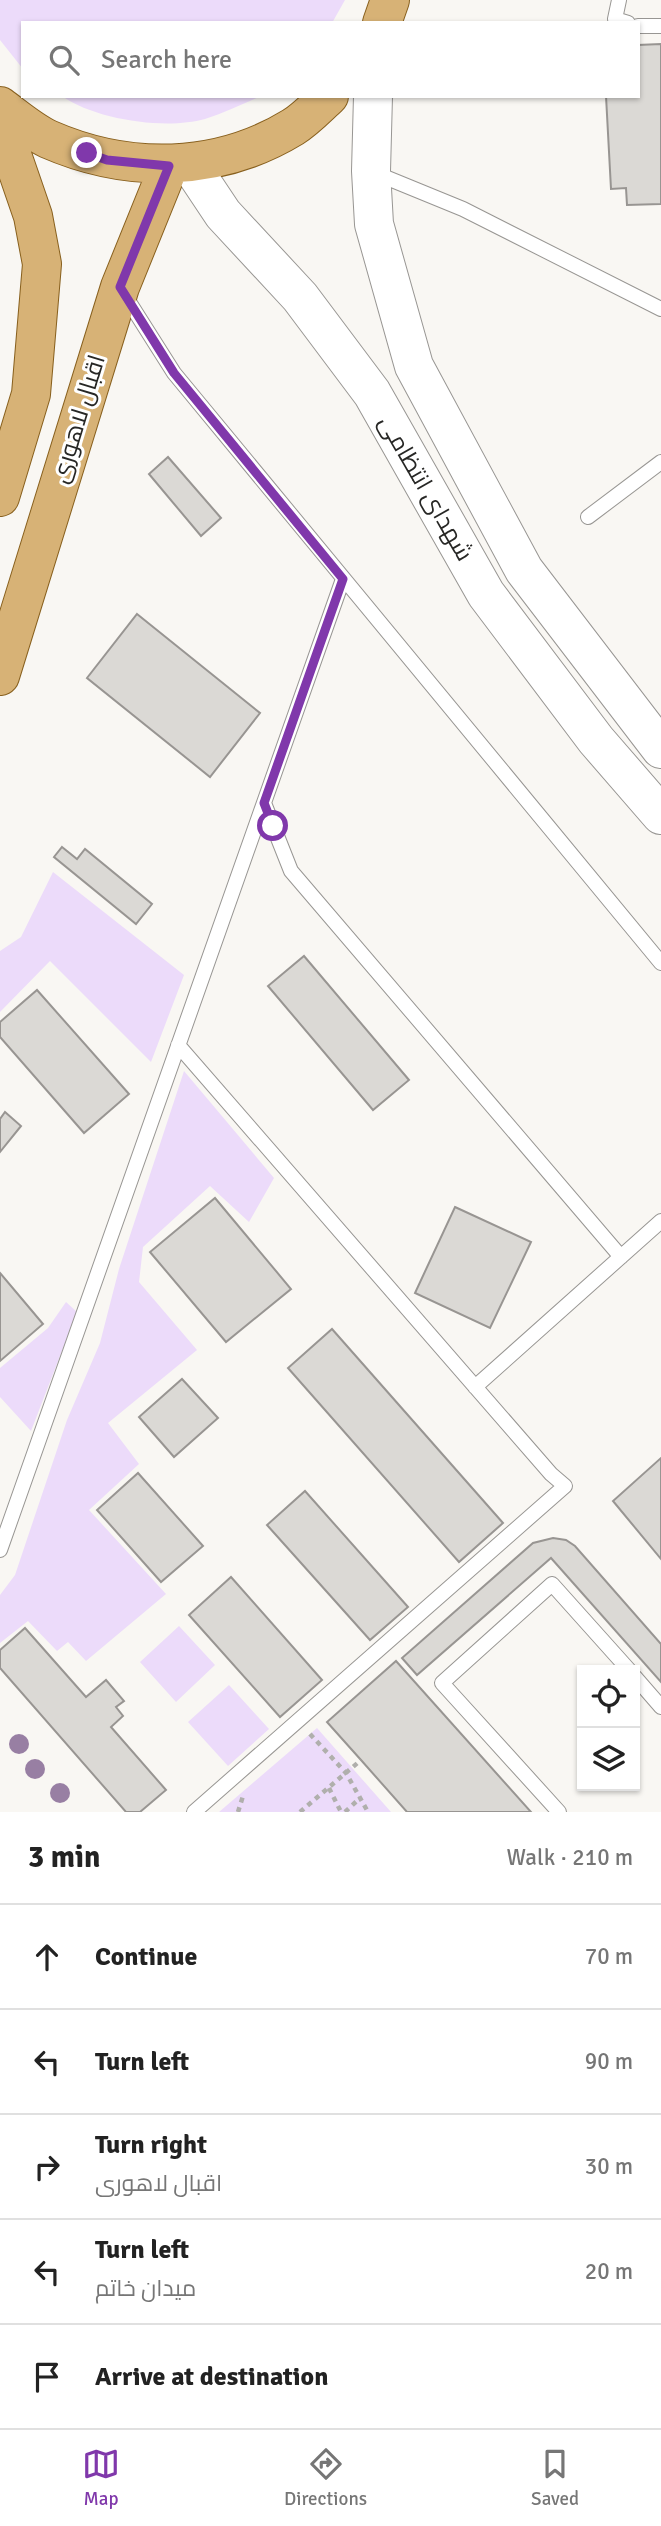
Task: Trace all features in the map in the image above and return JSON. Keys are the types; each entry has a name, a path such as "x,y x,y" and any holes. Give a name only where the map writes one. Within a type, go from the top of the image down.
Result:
{"main road":[{"path":"383,21 390,0"},
{"path":"0,106 46,138 107,160 179,164 236,155 294,127 328,98"},
{"name":"شهدای انتظامی","path":"373,98 370,171 374,224 414,366 524,570 661,749"},
{"path":"0,120 33,216 42,264 31,394 0,497"},
{"name":"اقبال لاهوری","path":"0,676 120,287 179,164"},
{"name":"شهدای انتظامی","path":"179,164 300,297 372,393 486,594 596,740 661,815"}],"lane":[{"path":"620,0 615,19 622,21"},
{"path":"640,26 661,26"},
{"path":"370,171 463,209 661,309"},
{"path":"120,287 174,373 661,963"},
{"path":"588,517 661,462"},
{"path":"0,1550 343,579"},
{"path":"264,803 291,871 621,1257"},
{"path":"178,1045 475,1387 565,1486 194,1812"},
{"path":"475,1387 661,1221"},
{"path":"559,1812 442,1683 552,1584 625,1665"},
{"path":"640,1683 661,1707"}],"path":[{"path":"297,1721 346,1773 368,1812"},
{"path":"300,1812 361,1760"},
{"path":"329,1787 343,1812 360,1798"}],"shaded area":[{"path":"0,0 345,0 333,21 21,21 21,66 0,40"},
{"path":"66,98 256,98 205,119 171,123 112,117"},
{"path":"53,872 184,975 151,1062 50,961 0,1012 0,951 21,937"},
{"path":"184,1071 274,1178 249,1222 210,1186 143,1247 139,1282 197,1350 108,1423 139,1464 89,1510 166,1594 86,1661 68,1642 57,1651 28,1621 0,1643 0,1595 15,1575 67,1420 100,1343 119,1269"},
{"path":"66,1302 77,1312 31,1431 0,1397 0,1368 48,1328"},
{"path":"179,1626 215,1665 176,1702 140,1662"},
{"path":"229,1685 269,1729 228,1766 188,1722"},
{"path":"317,1728 391,1812 219,1812"}],"building":[{"path":"661,44 661,204 627,205 626,188 611,189 606,98 640,98 640,45"},
{"path":"168,457 221,518 201,536 149,474"},
{"path":"137,614 260,713 210,777 87,678"},
{"path":"62,847 77,859 85,849 152,904 136,924 54,857"},
{"path":"304,956 409,1080 373,1110 268,986"},
{"path":"37,990 129,1094 84,1133 0,1037 0,1022"},
{"path":"5,1112 21,1126 0,1152 0,1119"},
{"path":"215,1198 291,1289 226,1342 150,1252"},
{"path":"455,1207 531,1242 490,1328 415,1293"},
{"path":"0,1273 43,1324 0,1361"},
{"path":"332,1329 503,1523 459,1562 288,1368"},
{"path":"182,1379 218,1418 174,1457 139,1417"},
{"path":"661,1458 661,1559 613,1501"},
{"path":"138,1473 203,1546 161,1582 97,1510"},
{"path":"305,1491 408,1607 370,1640 267,1525"},
{"path":"553,1538 566,1540 575,1546 661,1644 661,1682 551,1558 417,1675 402,1658 533,1543"},
{"path":"231,1577 322,1680 280,1717 189,1615"},
{"path":"25,1628 86,1697 106,1680 124,1701 116,1707 123,1716 111,1727 166,1790 140,1812 126,1812 0,1668 0,1650"},
{"path":"396,1661 531,1812 407,1812 327,1722"}],"route":[{"path":"87,153 107,160 169,166 120,287 174,373 343,579 264,803 273,826"}]}
